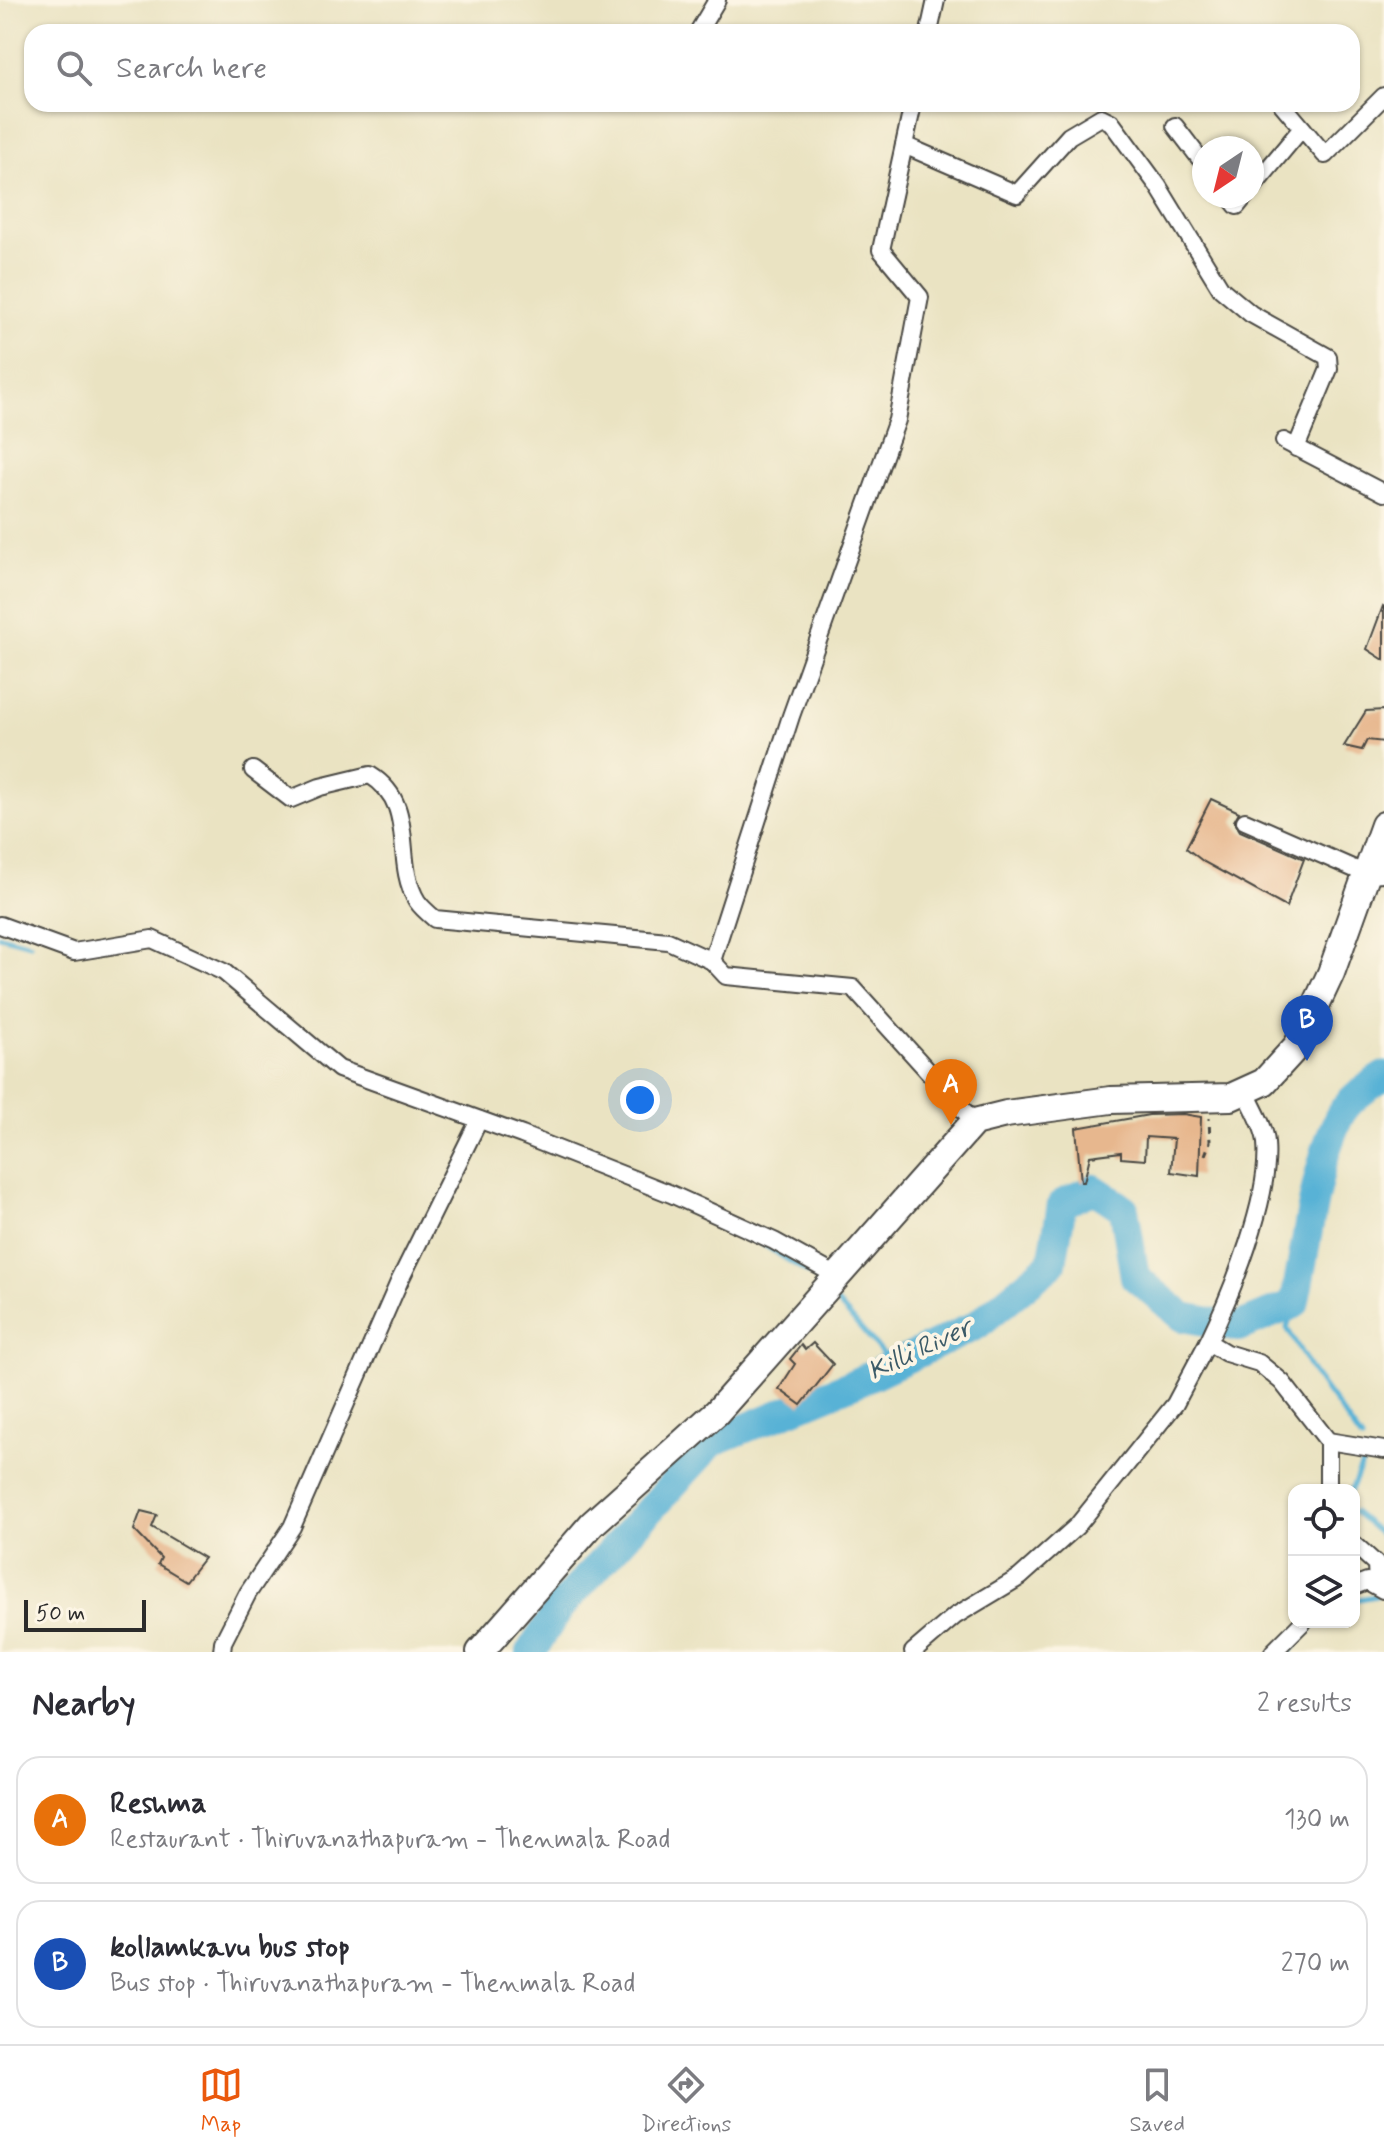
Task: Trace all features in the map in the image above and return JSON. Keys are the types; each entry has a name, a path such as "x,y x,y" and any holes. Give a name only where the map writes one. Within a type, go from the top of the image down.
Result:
{"main road":[{"path":"480,1652 592,1524 717,1412 974,1122 1006,1114 1111,1100 1231,1097 1264,1082 1297,1046 1373,874 1384,825"}],"street":[{"path":"703,24 717,0"},
{"path":"931,24 936,0"},
{"path":"1289,112 1325,155 1384,96"},
{"path":"712,961 791,716 897,420 920,297 881,250 911,112"},
{"path":"904,145 1017,194 1069,136 1101,117 1111,122 1158,186 1221,289 1251,314 1328,357 1329,369 1290,444 1384,493"},
{"path":"1175,126 1192,148"},
{"path":"1264,174 1302,128"},
{"path":"253,770 291,799 370,775 387,786 404,829 408,870 417,901 435,919 668,941 712,961 726,976 853,988 974,1122"},
{"path":"1245,821 1373,874"},
{"path":"0,925 74,952 152,939 224,972 339,1069 671,1194 774,1241 837,1276"},
{"path":"913,1652 955,1616 1020,1577 1077,1526 1175,1404 1208,1341 1237,1275 1266,1173 1266,1139 1246,1092"},
{"path":"222,1652 223,1642 248,1593 292,1527 399,1282 479,1120"},
{"path":"1208,1341 1226,1353 1259,1363 1282,1382 1328,1441 1328,1484"},
{"path":"1328,1441 1384,1450"},
{"path":"1360,1549 1376,1564 1381,1588"},
{"path":"1360,1584 1367,1581 1381,1588"},
{"path":"1273,1652 1297,1628"}],"path":[{"path":"1205,1155 1210,1142 1209,1098"}],"building":[{"path":"1384,607 1384,660 1367,649"},
{"path":"1384,710 1384,742 1367,740 1362,750 1344,746 1366,711"},
{"path":"1211,799 1239,812 1234,821 1240,831 1304,859 1286,907 1204,862 1186,848"},
{"path":"1149,1115 1201,1117 1199,1176 1171,1172 1174,1139 1146,1137 1145,1160 1121,1158 1121,1152 1090,1156 1084,1182 1081,1182 1076,1128"},
{"path":"813,1343 833,1364 801,1405 779,1389 795,1364 790,1359 801,1345 805,1350"},
{"path":"141,1511 157,1515 152,1527 204,1558 186,1581 158,1564 161,1558 134,1530"}],"waterway":[{"path":"0,936 30,944"},
{"name":"Killi River","path":"531,1652 560,1607 712,1442 857,1382 977,1325 1052,1263 1062,1204 1094,1189 1124,1209 1135,1277 1183,1317 1238,1327 1294,1304 1317,1184 1330,1137 1348,1105 1384,1076"},
{"path":"759,1242 816,1278"},
{"path":"835,1300 893,1365"},
{"path":"1294,1304 1287,1328 1313,1373 1362,1440"},
{"path":"1354,1484 1367,1453"},
{"path":"1360,1517 1384,1537"},
{"path":"1360,1599 1376,1596"},
{"path":"1290,1652 1311,1628"}],"place":[{"name":"kollamkavu bus stop","path":"1307,1061"},
{"name":"Reshma","path":"951,1125"}]}
